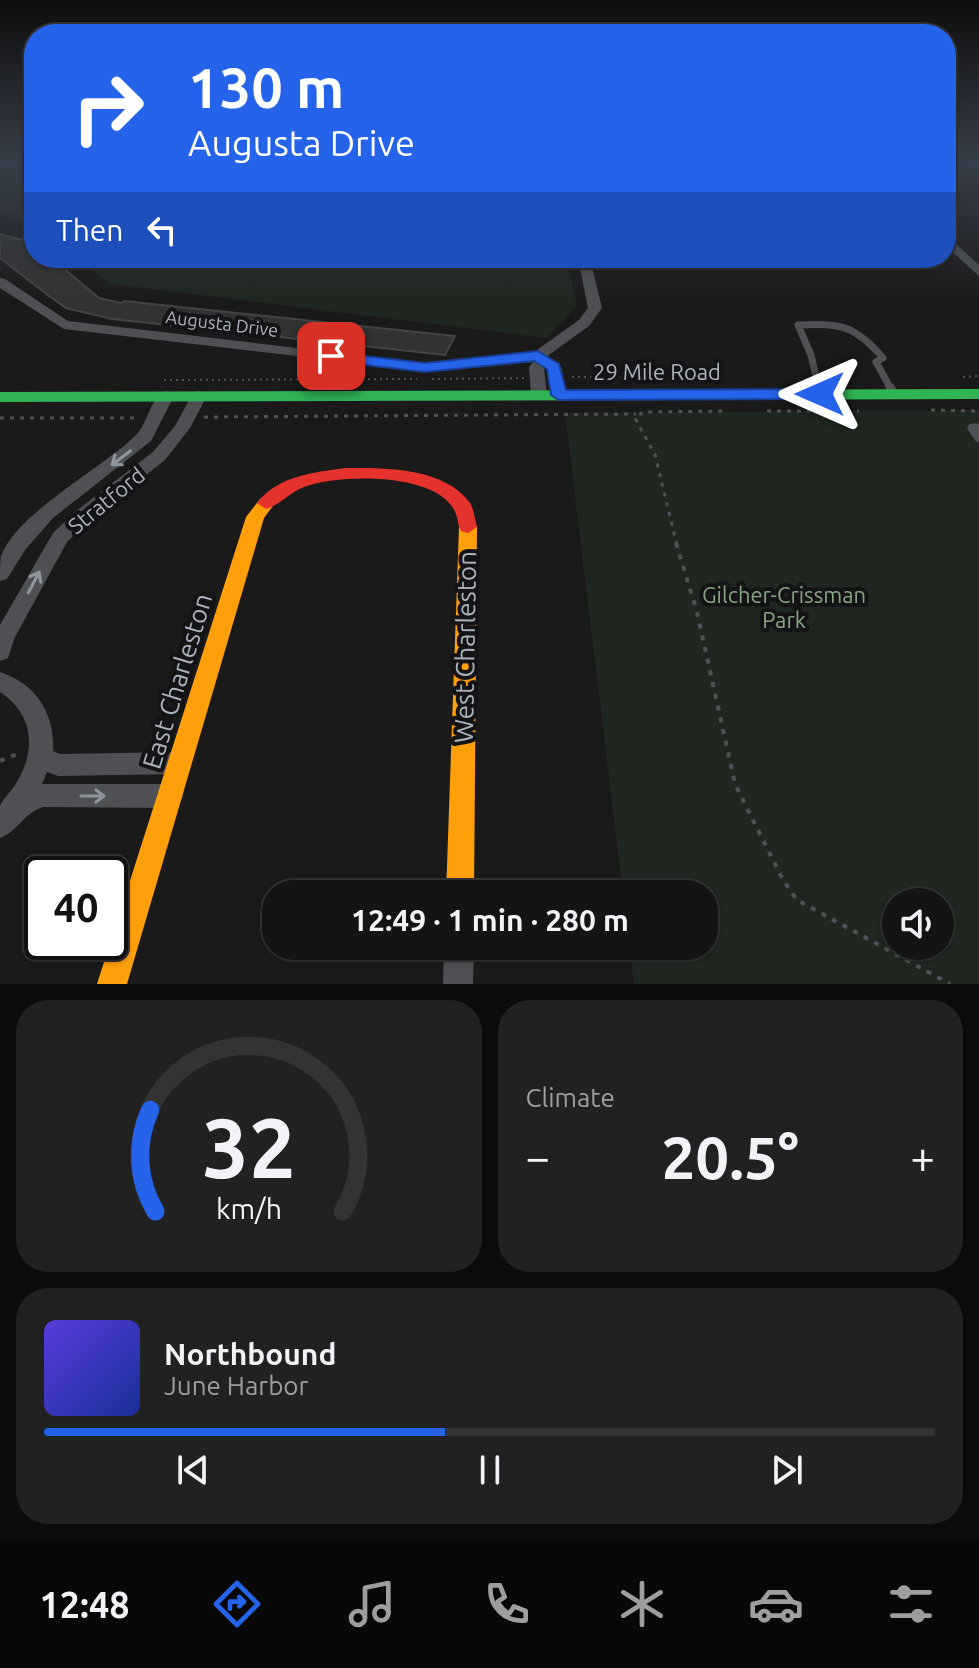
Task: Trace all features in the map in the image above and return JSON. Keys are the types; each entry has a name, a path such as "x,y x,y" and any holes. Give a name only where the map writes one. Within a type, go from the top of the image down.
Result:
{"street":[{"path":"956,249 979,272"},
{"path":"539,373 591,319 595,300 587,268"},
{"name":"Augusta Drive","path":"0,282 64,325 425,367 539,373"},
{"path":"539,373 554,367 557,386"},
{"name":"29 Mile Road","path":"0,397 199,396 539,373 557,386 820,394 979,394"},
{"name":"Stratford","path":"0,574 30,530 62,501 145,437 166,396"},
{"name":"Stratford","path":"0,652 4,637 60,538 83,515 159,456 188,418 199,396"},
{"name":"East Charleston","path":"112,984 255,517 261,506 273,496 301,482 329,476 369,476"},
{"name":"West Charleston","path":"369,476 412,476 440,484 459,498 468,518 460,880"},
{"path":"0,826 18,804 36,773 43,739 37,710 20,689 1,674"},
{"path":"40,756 58,765 179,763"},
{"path":"18,804 43,795 170,796"},
{"path":"458,984 459,960"}],"lane":[{"path":"820,394 811,355 798,325 840,323 866,337 883,358 876,362 894,394"},
{"path":"979,428 972,428 979,438"}],"path":[{"path":"154,381 539,373"},
{"path":"963,377 979,376"},
{"path":"557,386 632,377"},
{"path":"188,418 638,414 735,410"},
{"path":"758,410 869,411"},
{"path":"928,410 979,411"},
{"path":"638,414 636,422 655,455 681,564 697,612 735,784 783,880 797,900 809,908 950,984"},
{"path":"0,418 156,418"}],"green space":[{"path":"0,209 24,209 24,223 10,214 0,216"},
{"path":"88,268 569,268 577,306 546,338 111,284"},
{"name":"Gilcher-Crissman Park","path":"979,410 979,984 634,984 631,960 718,960 718,880 621,880 565,413"}],"building":[{"path":"0,234 24,240 24,268 63,268 99,298 121,303 455,336 445,355 112,319 66,308 0,258"}],"traffic: fast":[{"path":"0,397 979,394"}],"traffic: slow":[{"path":"112,984 255,517 266,503"},
{"path":"460,880 468,527"}],"traffic: jam":[{"path":"266,503 293,485 322,477 373,473 401,476 427,482 448,492 463,507 468,527"}],"route":[{"path":"331,356 425,367 538,356 543,363 554,367 559,395 820,394"}]}
